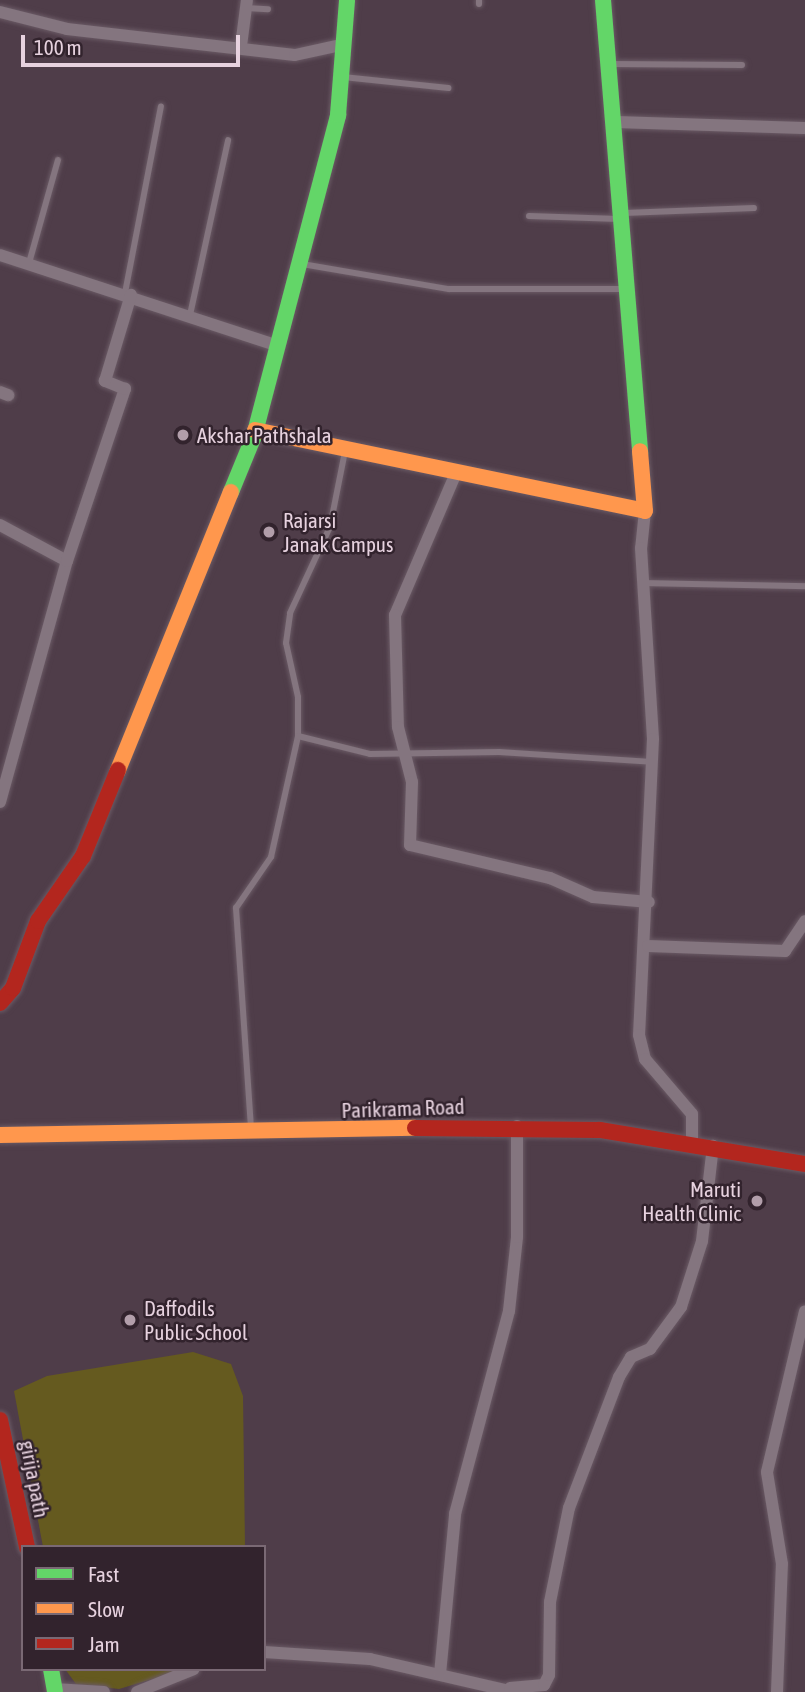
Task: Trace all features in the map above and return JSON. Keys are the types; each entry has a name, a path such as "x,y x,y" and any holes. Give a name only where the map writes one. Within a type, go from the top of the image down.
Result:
{"street":[{"path":"0,1003 16,981 38,921 83,856 255,430 302,264 343,77 347,0"},
{"path":"603,0 624,216 645,511 643,583 652,762 648,946 640,1046 692,1114 692,1142"},
{"path":"241,46 247,4"},
{"path":"0,12 67,29 241,46 295,55 345,44"},
{"path":"614,122 805,128"},
{"path":"0,255 128,294 279,346"},
{"path":"0,802 67,561 125,389 105,381 128,294"},
{"path":"255,430 645,511"},
{"path":"456,473 395,615 398,727 412,782 407,831 417,851 550,878 593,897 649,902"},
{"path":"0,525 67,561"},
{"path":"648,946 785,951 804,920"},
{"path":"440,1674 455,1514 509,1311 517,1237 517,1126"},
{"name":"Parikrama Road","path":"0,1135 517,1126 692,1142 805,1164"},
{"path":"266,1652 370,1659 512,1690 544,1685 549,1675 550,1602 569,1508 619,1377 631,1357 650,1349 681,1307 702,1241 713,1146"},
{"path":"777,1692 782,1564 767,1472 805,1311"},
{"name":"girija path","path":"0,1420 27,1545"},
{"path":"51,1671 55,1691 104,1692"},
{"path":"137,1692 189,1671"}],"lane":[{"path":"247,4 268,9"},
{"path":"608,65 742,65"},
{"path":"343,77 448,88"},
{"path":"128,294 161,106"},
{"path":"190,315 228,141"},
{"path":"29,263 58,160"},
{"path":"529,216 624,216 754,208"},
{"path":"302,264 449,289 630,289"},
{"path":"251,1132 236,908 271,857 298,736 286,643 290,613 330,527 345,449"},
{"path":"643,583 805,586"},
{"path":"298,736 350,752 405,755 499,752 652,762"}],"shaded area":[{"path":"193,1352 231,1364 243,1396 245,1545 43,1545 14,1391 47,1376"},
{"path":"66,1671 179,1671 119,1689 76,1684"}],"traffic: fast":[{"path":"231,492 254,436 338,115 347,0"},
{"path":"603,0 640,451"},
{"path":"51,1671 55,1692"}],"traffic: slow":[{"path":"255,430 645,511 640,451"},
{"path":"118,770 231,492"},
{"path":"0,1135 415,1128"}],"traffic: jam":[{"path":"0,1003 13,988 38,921 83,856 118,770"},
{"path":"415,1128 600,1130 805,1164"},
{"path":"0,1420 27,1545"}],"place":[{"name":"Akshar Pathshala","path":"183,435"},
{"name":"Rajarsi Janak Campus","path":"269,532"},
{"name":"Maruti Health Clinic","path":"757,1201"},
{"name":"Daffodils Public School","path":"130,1320"}]}
